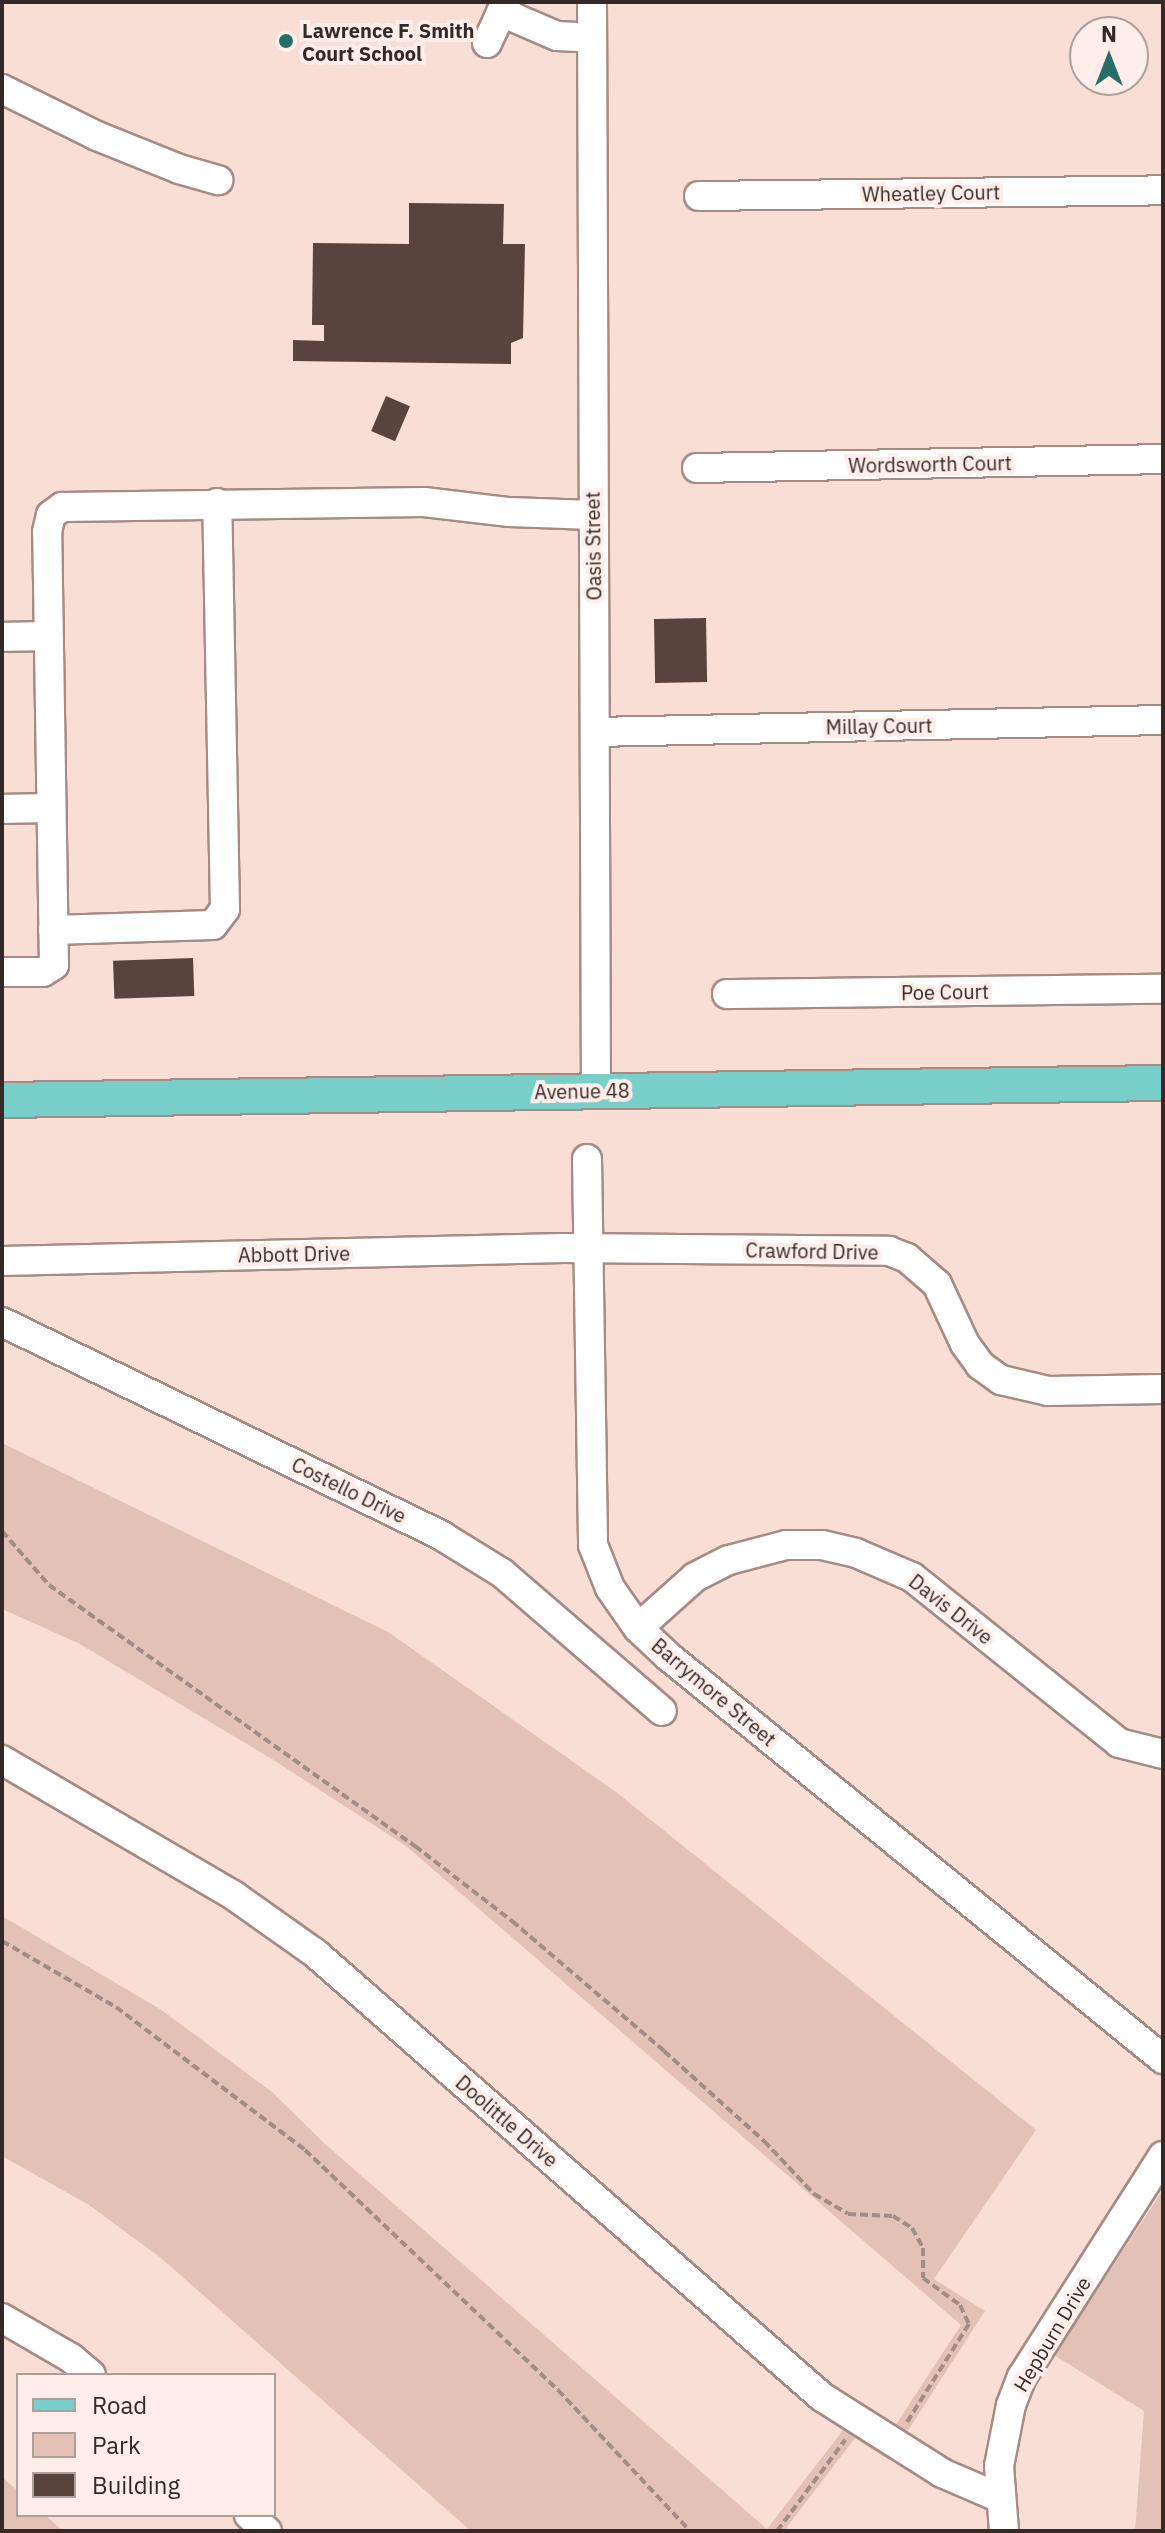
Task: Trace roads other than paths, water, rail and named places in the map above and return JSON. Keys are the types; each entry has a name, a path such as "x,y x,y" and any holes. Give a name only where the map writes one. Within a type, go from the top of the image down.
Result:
{"main road":[{"name":"Avenue 48","path":"2,1100 1163,1083"}],"street":[{"name":"Oasis Street","path":"592,2 596,1091"},
{"path":"487,43 504,7 557,36 592,38"},
{"path":"2,89 97,136 179,169 218,180"},
{"name":"Wheatley Court","path":"699,196 1163,190"},
{"name":"Wordsworth Court","path":"697,468 1163,459"},
{"path":"2,972 43,972 54,965 47,636 47,532 51,515 62,507 424,502 509,512 592,515"},
{"path":"53,930 213,925 225,909 217,503"},
{"path":"2,637 47,636"},
{"name":"Millay Court","path":"595,732 1163,720"},
{"path":"2,809 50,808"},
{"name":"Poe Court","path":"727,994 1163,989"},
{"name":"Barrymore Street","path":"587,1159 593,1545 610,1588 638,1628 681,1667 1163,2059"},
{"name":"Abbott Drive","path":"2,1261 587,1249"},
{"name":"Crawford Drive","path":"587,1249 889,1251 907,1258 937,1284 965,1344 980,1365 1001,1380 1048,1391 1163,1389"},
{"name":"Costello Drive","path":"2,1322 442,1536 502,1573 662,1711"},
{"name":"Davis Drive","path":"638,1628 695,1577 729,1560 786,1545 822,1545 856,1553 912,1577 1119,1743 1163,1754"},
{"name":"Doolittle Drive","path":"2,1760 233,1895 315,1953 822,2397 872,2432 942,2473 1000,2498"},
{"name":"Hepburn Drive","path":"1004,2531 1000,2498 1003,2435 1022,2377 1163,2156"},
{"path":"2,2318 61,2352 88,2373"},
{"path":"251,2517 267,2531"}],"place":[{"name":"Lawrence F. Smith Court School","path":"286,41"}]}
